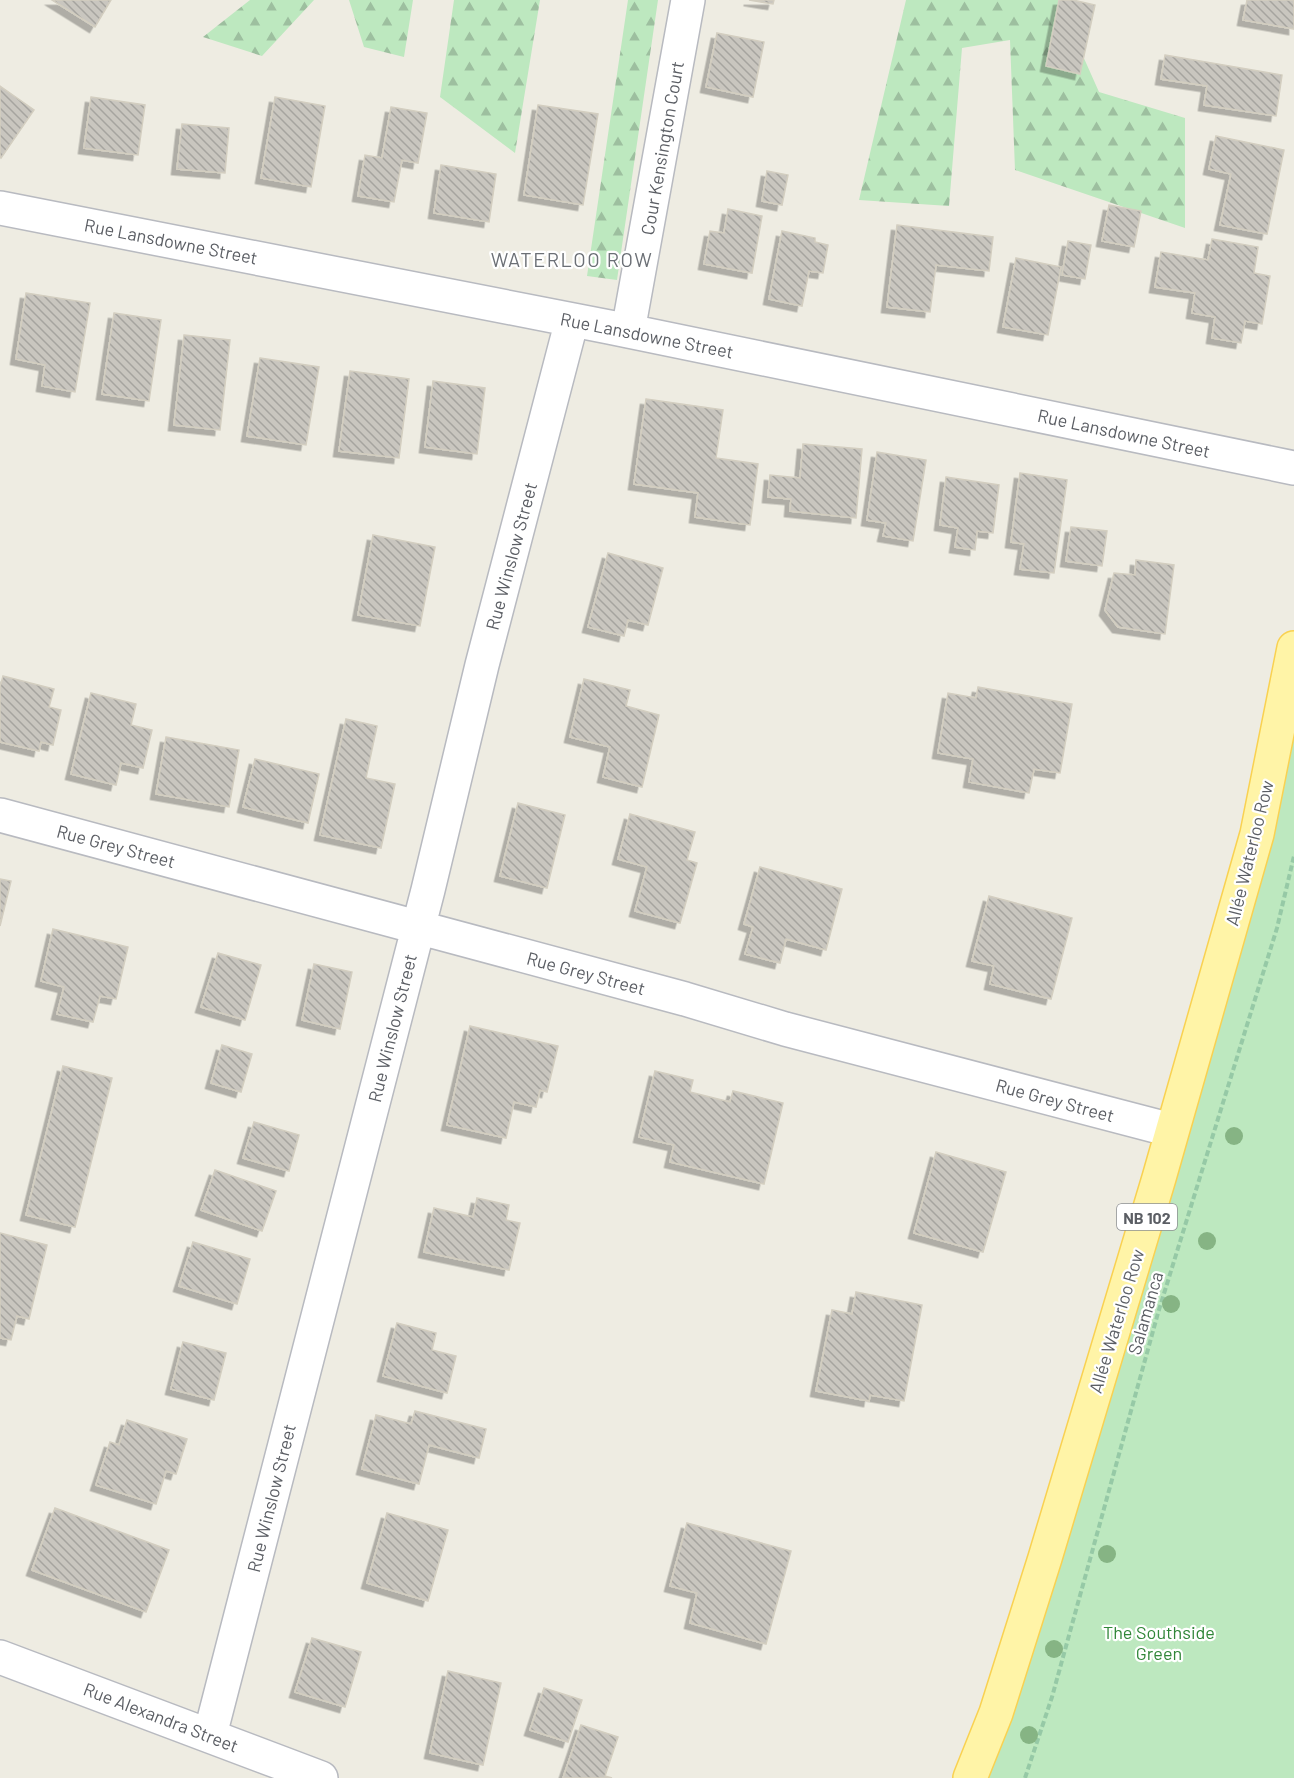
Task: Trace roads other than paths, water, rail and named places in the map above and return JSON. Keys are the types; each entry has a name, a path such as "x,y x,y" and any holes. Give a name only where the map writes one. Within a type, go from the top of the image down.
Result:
{"main road":[{"name":"Allée Waterloo Row","path":"970,1778 996,1713 1045,1558 1123,1300 1257,834 1294,648"}],"street":[{"name":"Cour Kensington Court","path":"628,331 688,0"},
{"name":"Rue Lansdowne Street","path":"0,208 628,331 1294,468"},
{"name":"Rue Winslow Street","path":"210,1735 572,320"},
{"name":"Rue Grey Street","path":"0,815 685,999 785,1029 1171,1130"},
{"name":"Rue Alexandra Street","path":"0,1657 321,1778"}],"district":[{"name":"WATERLOO ROW","path":"572,259"}],"park label":[{"name":"The Southside Green","path":"1159,1642"}]}
